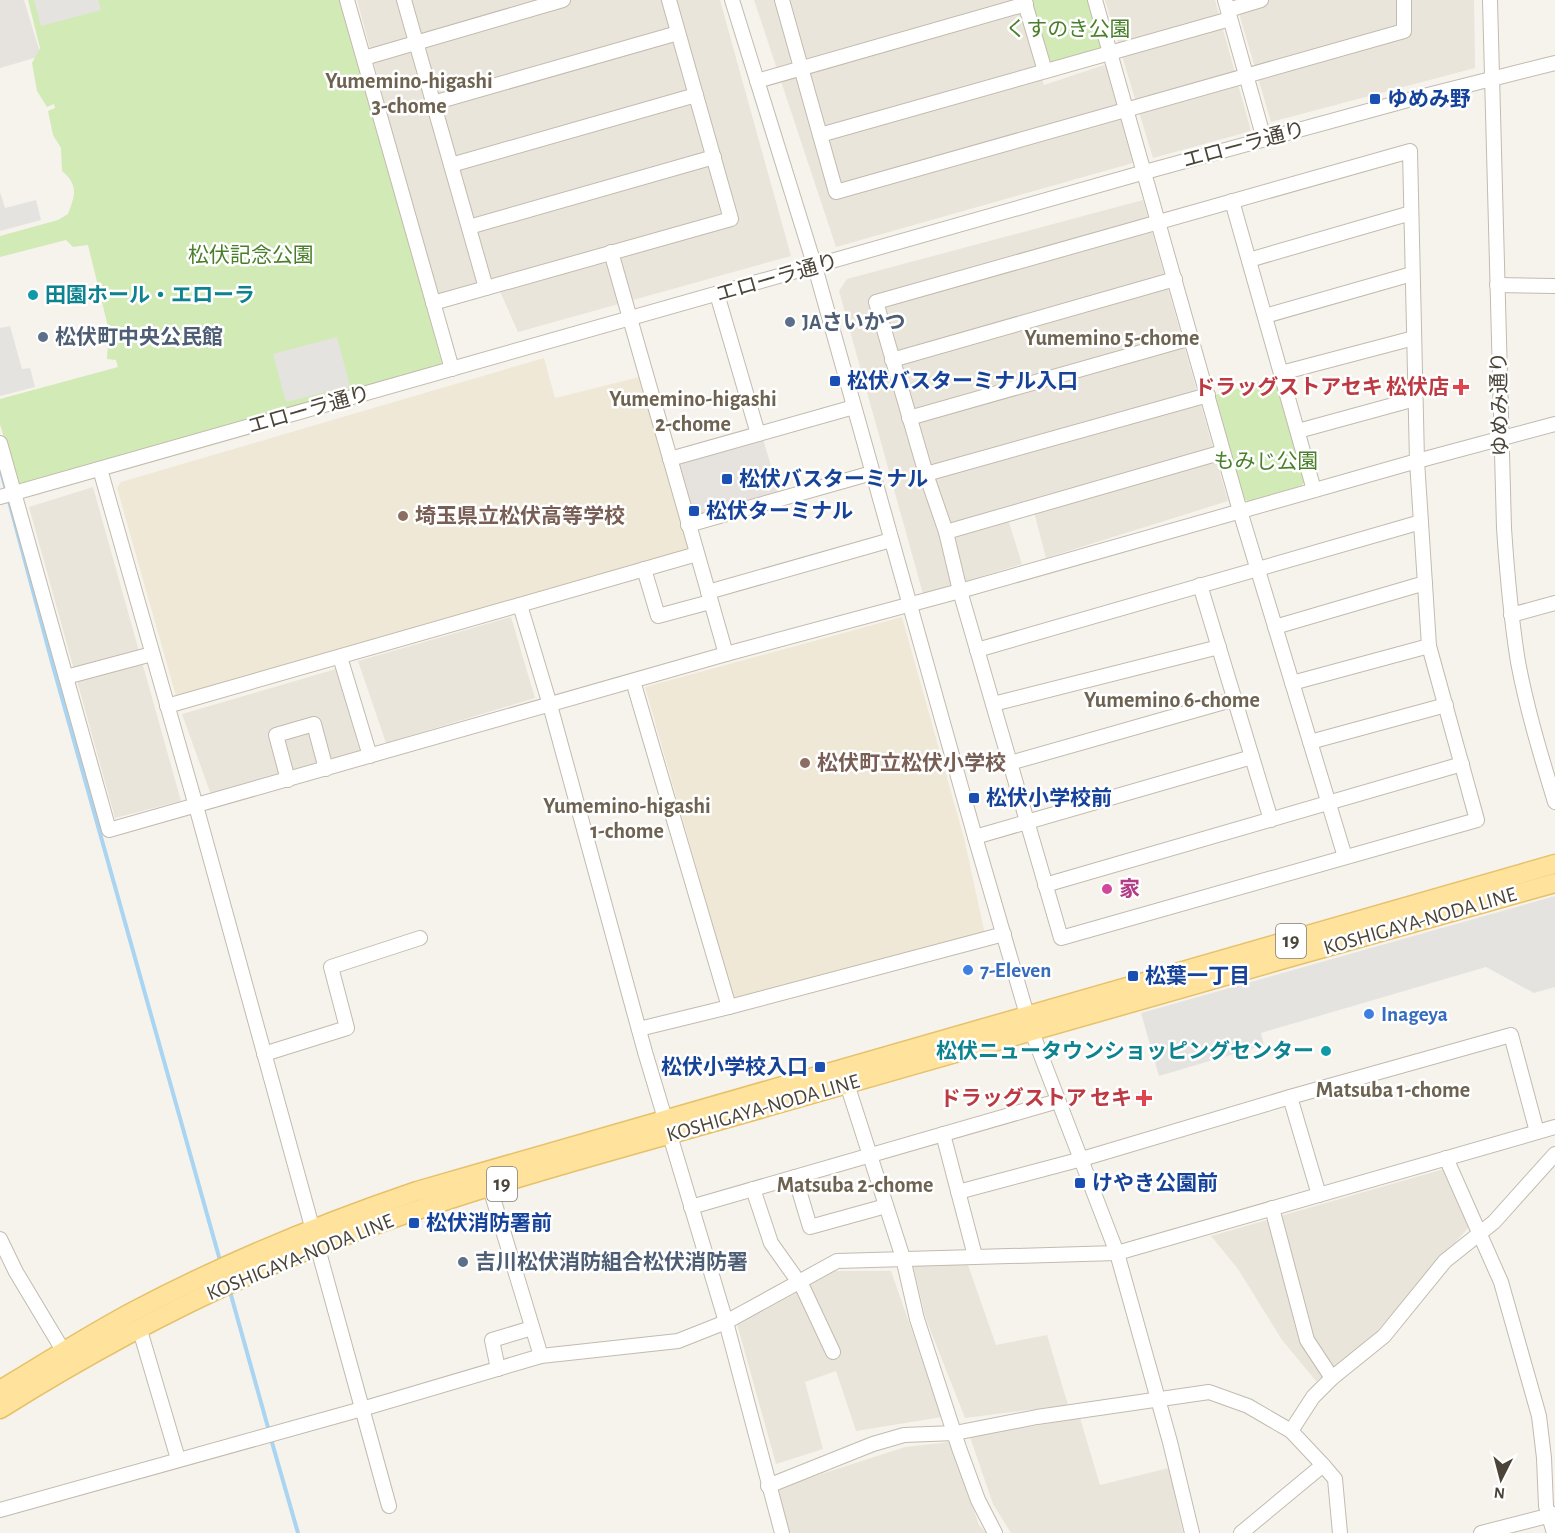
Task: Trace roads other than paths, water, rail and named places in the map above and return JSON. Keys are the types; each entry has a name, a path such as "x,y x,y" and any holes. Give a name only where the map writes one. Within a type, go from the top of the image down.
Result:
{"main road":[{"name":"KOSHIGAYA-NODA LINE","path":"0,1390 133,1311 234,1262 413,1212 584,1158 668,1127 1030,1023 1555,864"},
{"name":"KOSHIGAYA-NODA LINE","path":"0,1409 139,1327 243,1278 314,1238 417,1191 847,1084 1030,1023 1555,883"}],"street":[{"path":"347,0 452,369"},
{"path":"404,0 486,288"},
{"path":"364,58 563,0"},
{"path":"433,303 730,219 669,0"},
{"path":"732,0 815,267 975,837 1030,1023 1117,1252 1158,1398 1192,1533"},
{"path":"784,0 836,192 1404,31 1404,0"},
{"path":"1095,0 1240,511 1345,857"},
{"path":"820,135 1110,53 1228,9 1261,0"},
{"name":"ゆめみ通り","path":"1490,0 1504,528 1511,615 1526,702 1555,802"},
{"path":"757,81 1025,2 1045,71"},
{"path":"1228,9 1264,139"},
{"path":"434,103 678,33"},
{"name":"エローラ通り","path":"0,497 1145,172 1555,63"},
{"path":"451,165 696,95"},
{"path":"1410,151 1417,461 1430,646 1477,820 1061,938 960,591 946,532 926,474 876,302 1159,222 1410,151"},
{"path":"469,227 714,157"},
{"path":"1232,201 1314,490"},
{"path":"1249,260 1411,213"},
{"path":"611,252 726,654"},
{"path":"1265,316 1412,274"},
{"path":"892,360 1175,279"},
{"path":"1497,285 1555,286"},
{"path":"717,294 758,434"},
{"path":"909,418 1191,338"},
{"path":"1281,373 1414,338"},
{"path":"926,474 1208,395"},
{"path":"1298,431 1415,399"},
{"path":"669,459 854,407"},
{"path":"0,443 109,831 726,654 960,591 1501,437 1555,424"},
{"path":"946,532 1224,452"},
{"path":"100,469 196,806 389,1506"},
{"path":"688,525 872,473"},
{"path":"977,650 1421,522"},
{"path":"644,569 658,616 709,597 891,540"},
{"path":"167,706 697,554"},
{"path":"1275,627 1425,583"},
{"path":"1200,585 1271,820"},
{"path":"1511,615 1555,603"},
{"path":"520,605 550,705 639,1029 726,1322 782,1533"},
{"path":"1293,683 1430,646"},
{"path":"993,704 1219,647"},
{"path":"66,677 152,654"},
{"path":"340,657 370,756"},
{"path":"633,681 729,1007"},
{"path":"1010,762 1234,699"},
{"path":"1310,742 1446,705"},
{"path":"288,780 276,735 314,724 326,769"},
{"path":"975,837 1252,757"},
{"path":"1045,885 1462,765"},
{"path":"639,1029 1004,934"},
{"path":"264,1054 347,1028 332,967 420,938"},
{"path":"958,1192 1082,1159 1290,1097 1511,1035 1537,1132"},
{"path":"847,1084 903,1258 917,1319 978,1500 995,1533"},
{"path":"1290,1097 1319,1195"},
{"path":"691,1207 1058,1101"},
{"path":"0,1510 362,1409 541,1356 678,1341 726,1322 837,1261 1117,1252 1555,1127"},
{"path":"943,1134 975,1256"},
{"path":"1291,1431 1312,1397 1384,1336 1445,1261 1494,1222 1555,1154"},
{"path":"1446,1158 1501,1282 1539,1416 1546,1506 1552,1515 1554,1533"},
{"path":"795,1177 810,1227 886,1206"},
{"path":"490,1188 541,1356"},
{"path":"753,1190 771,1243 803,1288 833,1352"},
{"path":"1272,1208 1307,1340 1332,1378"},
{"path":"0,1239 16,1272 64,1352"},
{"path":"139,1327 178,1459"},
{"path":"498,1369 492,1340 532,1328"},
{"path":"768,1486 904,1434 955,1433 1037,1417 1209,1392 1248,1406 1291,1431 1323,1465 1335,1479 1340,1533"},
{"path":"1241,1533 1323,1465"},
{"path":"1481,1533 1552,1515"}],"waterway":[{"path":"1,471 53,666 221,1264"},
{"path":"229,1288 269,1431"},
{"path":"271,1439 298,1533"}],"place":[{"name":"ゆめみ野","path":"1375,99"},
{"name":"田園ホール・エローラ","path":"33,295"},
{"name":"JAさいかつ","path":"790,322"},
{"name":"松伏町中央公民館","path":"43,337"},
{"name":"松伏バスターミナル入口","path":"835,381"},
{"name":"ドラッグストアセキ 松伏店","path":"1461,387"},
{"name":"松伏バスターミナル","path":"727,479"},
{"name":"松伏ターミナル","path":"694,511"},
{"name":"埼玉県立松伏高等学校","path":"403,516"},
{"name":"松伏町立松伏小学校","path":"805,763"},
{"name":"松伏小学校前","path":"974,798"},
{"name":"家","path":"1107,889"},
{"name":"7-Eleven","path":"968,970"},
{"name":"松葉一丁目","path":"1133,976"},
{"name":"Inageya","path":"1369,1014"},
{"name":"松伏ニュータウンショッピングセンター","path":"1326,1051"},
{"name":"松伏小学校入口","path":"820,1067"},
{"name":"ドラッグストア セキ","path":"1144,1098"},
{"name":"けやき公園前","path":"1080,1183"},
{"name":"松伏消防署前","path":"414,1223"},
{"name":"吉川松伏消防組合松伏消防署","path":"463,1262"}],"district":[{"name":"Yumemino-higashi 3-chome","path":"409,94"},
{"name":"Yumemino 5-chome","path":"1112,338"},
{"name":"Yumemino-higashi 2-chome","path":"693,412"},
{"name":"Yumemino 6-chome","path":"1172,700"},
{"name":"Yumemino-higashi 1-chome","path":"627,818"},
{"name":"Matsuba 1-chome","path":"1393,1090"},
{"name":"Matsuba 2-chome","path":"855,1185"}],"park label":[{"name":"くすのき公園","path":"1068,29"},
{"name":"松伏記念公園","path":"251,255"},
{"name":"もみじ公園","path":"1266,461"}]}
